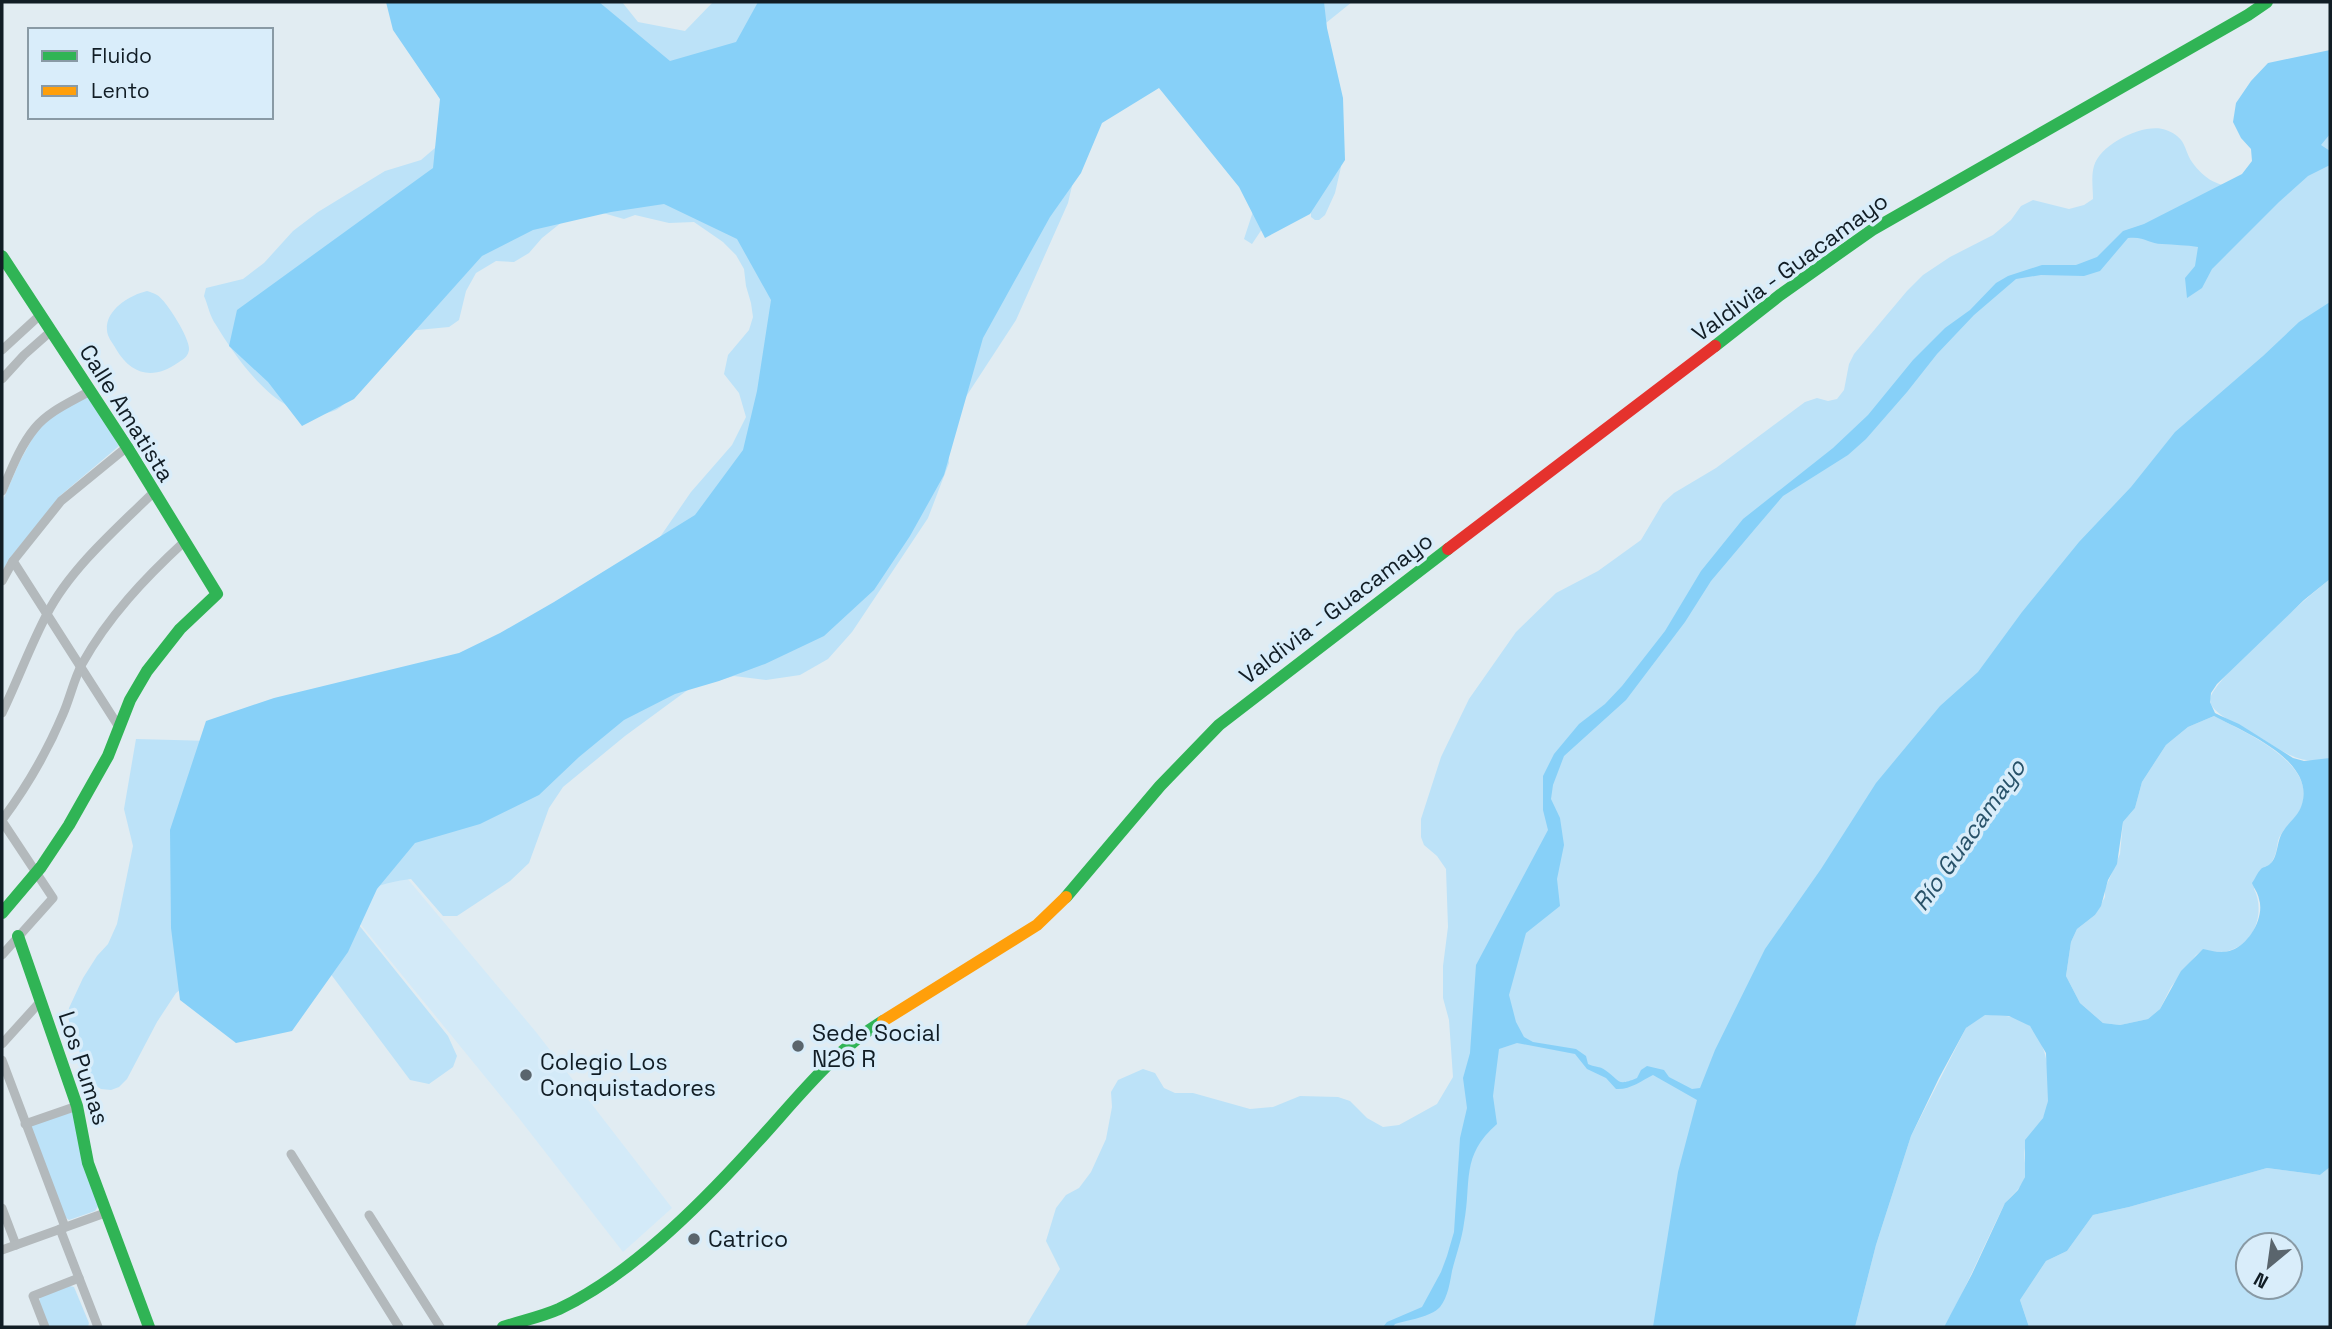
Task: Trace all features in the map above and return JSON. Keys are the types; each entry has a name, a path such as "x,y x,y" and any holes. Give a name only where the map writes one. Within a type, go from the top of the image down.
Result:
{"street":[{"name":"Valdivia - Guacamayo","path":"503,1327 568,1305 612,1278 701,1202 811,1080 848,1046 875,1026 1023,935 1049,915 1160,786 1219,725 1773,300 1872,230 2267,2"},
{"name":"Calle Amatista","path":"3,262 127,447 153,493 218,594 169,641 132,697 119,727"},
{"path":"2,350 39,316"},
{"path":"2,379 50,332"},
{"path":"2,491 35,428 52,412 90,391"},
{"path":"2,581 13,561 61,501 127,447"},
{"path":"2,713 47,613 90,557 153,493"},
{"path":"2,956 53,898 2,820 24,789 48,746 73,693 81,666 121,607 184,541"},
{"path":"2,913 46,861 100,771 119,727 13,561"},
{"name":"Los Pumas","path":"18,936 77,1106 88,1163 149,1327"},
{"path":"2,1044 40,1002"},
{"path":"2,1060 98,1327"},
{"path":"25,1124 77,1106"},
{"path":"291,1154 399,1327"},
{"path":"2,1208 16,1245"},
{"path":"2,1250 105,1213"},
{"path":"369,1215 440,1327"},
{"path":"45,1327 33,1296 79,1278"}],"shaded area":[{"path":"388,2 622,2 638,22 685,31 713,2 1352,2 1316,31 1343,138 1341,167 1335,193 1325,215 1319,220 1311,217 1311,197 1264,226 1252,244 1244,239 1261,187 1144,71 1083,139 1068,203 1016,320 954,415 947,434 949,463 928,518 852,632 828,659 800,675 766,680 734,676 689,689 625,736 563,787 549,808 529,863 510,881 457,916 443,916 411,879 375,887 342,904 448,1036 457,1056 453,1067 429,1084 410,1080 315,953 195,978 176,993 157,1022 127,1079 119,1087 101,1089 88,1077 68,1018 69,1008 83,978 108,944 117,924 133,846 124,809 136,739 212,741 490,695 600,601 660,537 691,492 732,445 746,417 739,393 724,374 728,355 749,330 753,317 744,269 736,255 723,242 694,222 669,223 635,215 624,219 603,213 562,222 529,253 514,262 496,261 476,273 466,291 459,320 449,327 407,331 361,386 336,410 317,414 299,411 282,402 250,374 214,322 204,296 206,288 243,279 264,263 293,231 318,212 385,171 421,160 435,148 440,135 441,101"},
{"path":"2330,67 2330,313 1665,1327 1025,1327 1060,1269 1046,1241 1056,1208 1066,1195 1079,1188 1091,1172 1106,1139 1112,1107 1111,1092 1118,1080 1143,1069 1155,1073 1164,1088 1175,1093 1193,1093 1250,1109 1273,1107 1300,1096 1338,1097 1350,1101 1367,1118 1383,1127 1399,1125 1437,1104 1453,1077 1449,1020 1443,998 1443,966 1448,927 1446,869 1437,856 1424,845 1421,819 1441,757 1469,699 1516,632 1556,593 1598,571 1641,540 1663,503 1674,493 1716,468 1805,402 1817,398 1828,401 1837,399 1844,390 1849,364 1854,354 1907,291 1923,275 1950,257 1993,235 2011,220 2021,206 2033,200 2069,209 2084,205 2093,199 2094,166 2105,150 2124,137 2157,128 2178,136 2192,162 2210,180 2224,185 2248,186"},
{"path":"147,291 161,298 172,312 189,345 187,356 181,361 170,368 152,373 136,370 129,365 109,338 107,330 110,316 120,304"},
{"path":"89,396 119,446 61,495 2,571 2,502 20,461 36,432 53,415"},
{"path":"2330,579 2330,758 2311,761 2294,757 2231,722 2217,712 2210,701 2225,676 2242,658"},
{"path":"2214,716 2259,740 2288,762 2298,775 2303,789 2302,805 2280,836 2272,861 2254,889 2259,906 2258,915 2247,940 2228,951 2203,950 2196,955 2171,987 2160,1009 2148,1019 2120,1025 2103,1023 2080,1003 2066,976 2071,942 2077,929 2095,915 2105,897 2105,889 2120,854 2123,822 2135,808 2142,782 2166,745 2188,727"},
{"name":"Colegio Los Conquistadores","path":"401,871 536,1032 672,1208 623,1252 518,1117 344,904"},
{"path":"1984,1015 2008,1016 2025,1022 2037,1034 2046,1057 2049,1084 2047,1108 2026,1145 2023,1181 2003,1207 1944,1327 1855,1327 1876,1245 1911,1136 1966,1028"},
{"path":"72,1112 99,1205 95,1211 69,1220 65,1217 30,1128 32,1124"},
{"path":"2330,1167 2330,1327 2029,1327 2020,1300 2046,1261 2067,1251 2093,1215 2267,1168 2320,1175"},
{"path":"74,1287 89,1323 88,1327 48,1327 39,1302 40,1297"}],"water":[{"path":"386,2 599,2 670,61 736,42 758,2 1324,2 1327,28 1343,98 1345,160 1310,214 1265,238 1239,187 1159,88 1102,123 1081,173 1050,217 983,338 944,475 910,536 874,590 824,636 765,664 675,694 624,720 539,795 480,824 415,843 377,889 348,952 292,1031 236,1043 180,1000 171,928 170,830 206,721 274,698 459,653 554,602 695,515 743,450 757,391 771,300 737,239 664,204 611,212 533,230 482,256 354,399 302,426 268,382 229,346 237,310 433,168 440,99 393,30"},
{"name":"Río Guacamayo","path":"2330,50 2330,134 2321,145 2330,151 2330,165 2308,176 2279,202 2212,269 2202,288 2187,298 2185,278 2195,266 2198,247 2158,244 2139,238 2128,238 2100,271 2084,276 2041,275 2016,279 1974,315 1937,354 1866,439 1848,455 1783,496 1711,581 1685,622 1626,700 1564,756 1553,785 1551,799 1560,818 1564,845 1557,879 1560,906 1526,933 1509,995 1516,1022 1524,1037 1533,1042 1576,1049 1586,1056 1588,1064 1603,1069 1622,1082 1637,1078 1647,1066 1664,1070 1669,1077 1692,1089 1700,1088 1715,1050 1765,949 1876,783 1940,706 1978,672 2079,542 2131,487 2175,432 2299,322 2330,302 2330,579 2304,600 2217,684 2211,693 2210,702 2215,713 2239,724 2293,758 2304,761 2330,758 2330,1167 2320,1175 2267,1168 2093,1215 2067,1251 2046,1261 2020,1300 2029,1327 1944,1327 2005,1203 2018,1190 2025,1177 2025,1140 2043,1118 2048,1101 2046,1053 2030,1026 2009,1016 1985,1015 1966,1028 1911,1136 1876,1245 1855,1327 1653,1327 1678,1172 1697,1100 1653,1075 1631,1087 1616,1089 1606,1078 1587,1069 1575,1054 1517,1043 1499,1049 1493,1096 1497,1124 1477,1147 1472,1159 1463,1229 1445,1299 1440,1307 1431,1313 1395,1324 1393,1327 1383,1327 1387,1322 1422,1307 1447,1256 1454,1232 1460,1138 1467,1108 1463,1078 1470,1053 1476,965 1548,830 1543,810 1543,776 1554,754 1579,724 1605,704 1622,686 1665,631 1701,571 1743,519 1833,448 1868,415 1913,360 1945,328 1970,310 1996,283 2008,276 2042,265 2076,265 2097,257 2123,231 2144,224 2242,174 2252,161 2251,149 2241,138 2233,122 2236,103 2268,63","holes":["2214,716 2258,739 2288,761 2298,774 2303,788 2301,808 2281,834 2273,861 2261,869 2252,883 2258,895 2260,914 2250,936 2232,950 2221,952 2203,949 2181,971 2160,1009 2148,1019 2120,1025 2103,1023 2080,1003 2066,976 2071,942 2077,929 2095,915 2101,906 2108,880 2117,864 2123,822 2135,808 2142,782 2166,745 2188,727"]}],"traffic: fast":[{"path":"1715,346 1780,295 1872,230 2267,2"},
{"path":"2,256 127,447 217,594 180,629 147,671 130,700 108,756 69,825 41,867 2,913"},
{"path":"1066,897 1160,786 1219,725 1448,549"},
{"path":"18,936 77,1106 88,1163 149,1327"},
{"path":"503,1327 559,1309 585,1295 636,1259 708,1194 829,1064 883,1021"}],"traffic: slow":[{"path":"883,1021 1037,925 1066,897"}],"traffic: jam":[{"path":"1448,549 1715,346"}],"place":[{"name":"Sede Social N26 R","path":"798,1046"},
{"name":"Colegio Los Conquistadores","path":"526,1075"},
{"name":"Catrico","path":"694,1239"}]}
